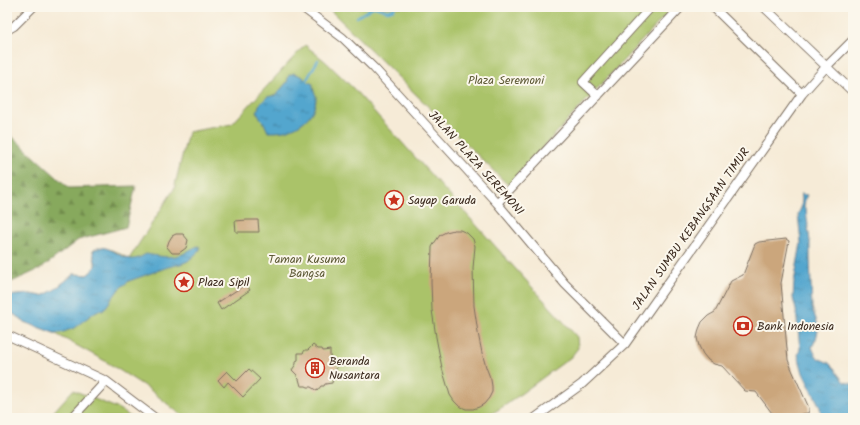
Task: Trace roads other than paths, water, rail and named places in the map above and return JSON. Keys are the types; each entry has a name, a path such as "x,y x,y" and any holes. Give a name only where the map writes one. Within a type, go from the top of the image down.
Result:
{"street":[{"path":"7,30 14,26 33,7"},
{"name":"JALAN PLAZA SEREMONI","path":"302,7 343,38 374,68 497,204 564,284 625,344"},
{"path":"598,96 583,82 651,7"},
{"path":"497,204 681,7"},
{"path":"713,7 802,94"},
{"path":"764,7 853,92"},
{"name":"JALAN SUMBU KEBANGSAAN TIMUR","path":"535,418 582,384 625,344 802,94 853,40"},
{"path":"7,335 106,381 155,418"},
{"path":"72,418 106,381"}],"water":[{"path":"294,73 313,84 316,97 313,111 305,120 295,127 284,131 268,132 257,113 259,105 267,97 276,95 287,82 289,75"},
{"path":"801,194 807,195 804,208 806,210 810,242 812,308 817,322 818,331 812,347 818,358 829,363 844,382 853,384 853,418 821,418 820,407 803,373 798,355 800,349 796,310 793,298 794,282 801,243 798,214 801,208"},
{"path":"198,246 200,247 200,250 188,261 129,281 119,289 103,311 99,310 95,312 74,328 61,333 54,333 24,322 7,309 7,296 30,294 42,296 54,290 74,274 87,275 95,267 93,251 98,248 103,247 129,259 134,259 146,254 164,257 178,256"}],"waterway":[{"path":"357,17 373,7"},
{"path":"375,7 388,11 394,9 395,7"},
{"path":"306,81 318,60"}],"place":[{"name":"Sayap Garuda","path":"394,200"},
{"name":"Plaza Sipil","path":"184,282"},
{"name":"Bank Indonesia","path":"743,326"},
{"name":"Beranda Nusantara","path":"315,368"}],"park label":[{"name":"Plaza Seremoni","path":"506,80"},
{"name":"Taman Kusuma Bangsa","path":"307,266"}]}
